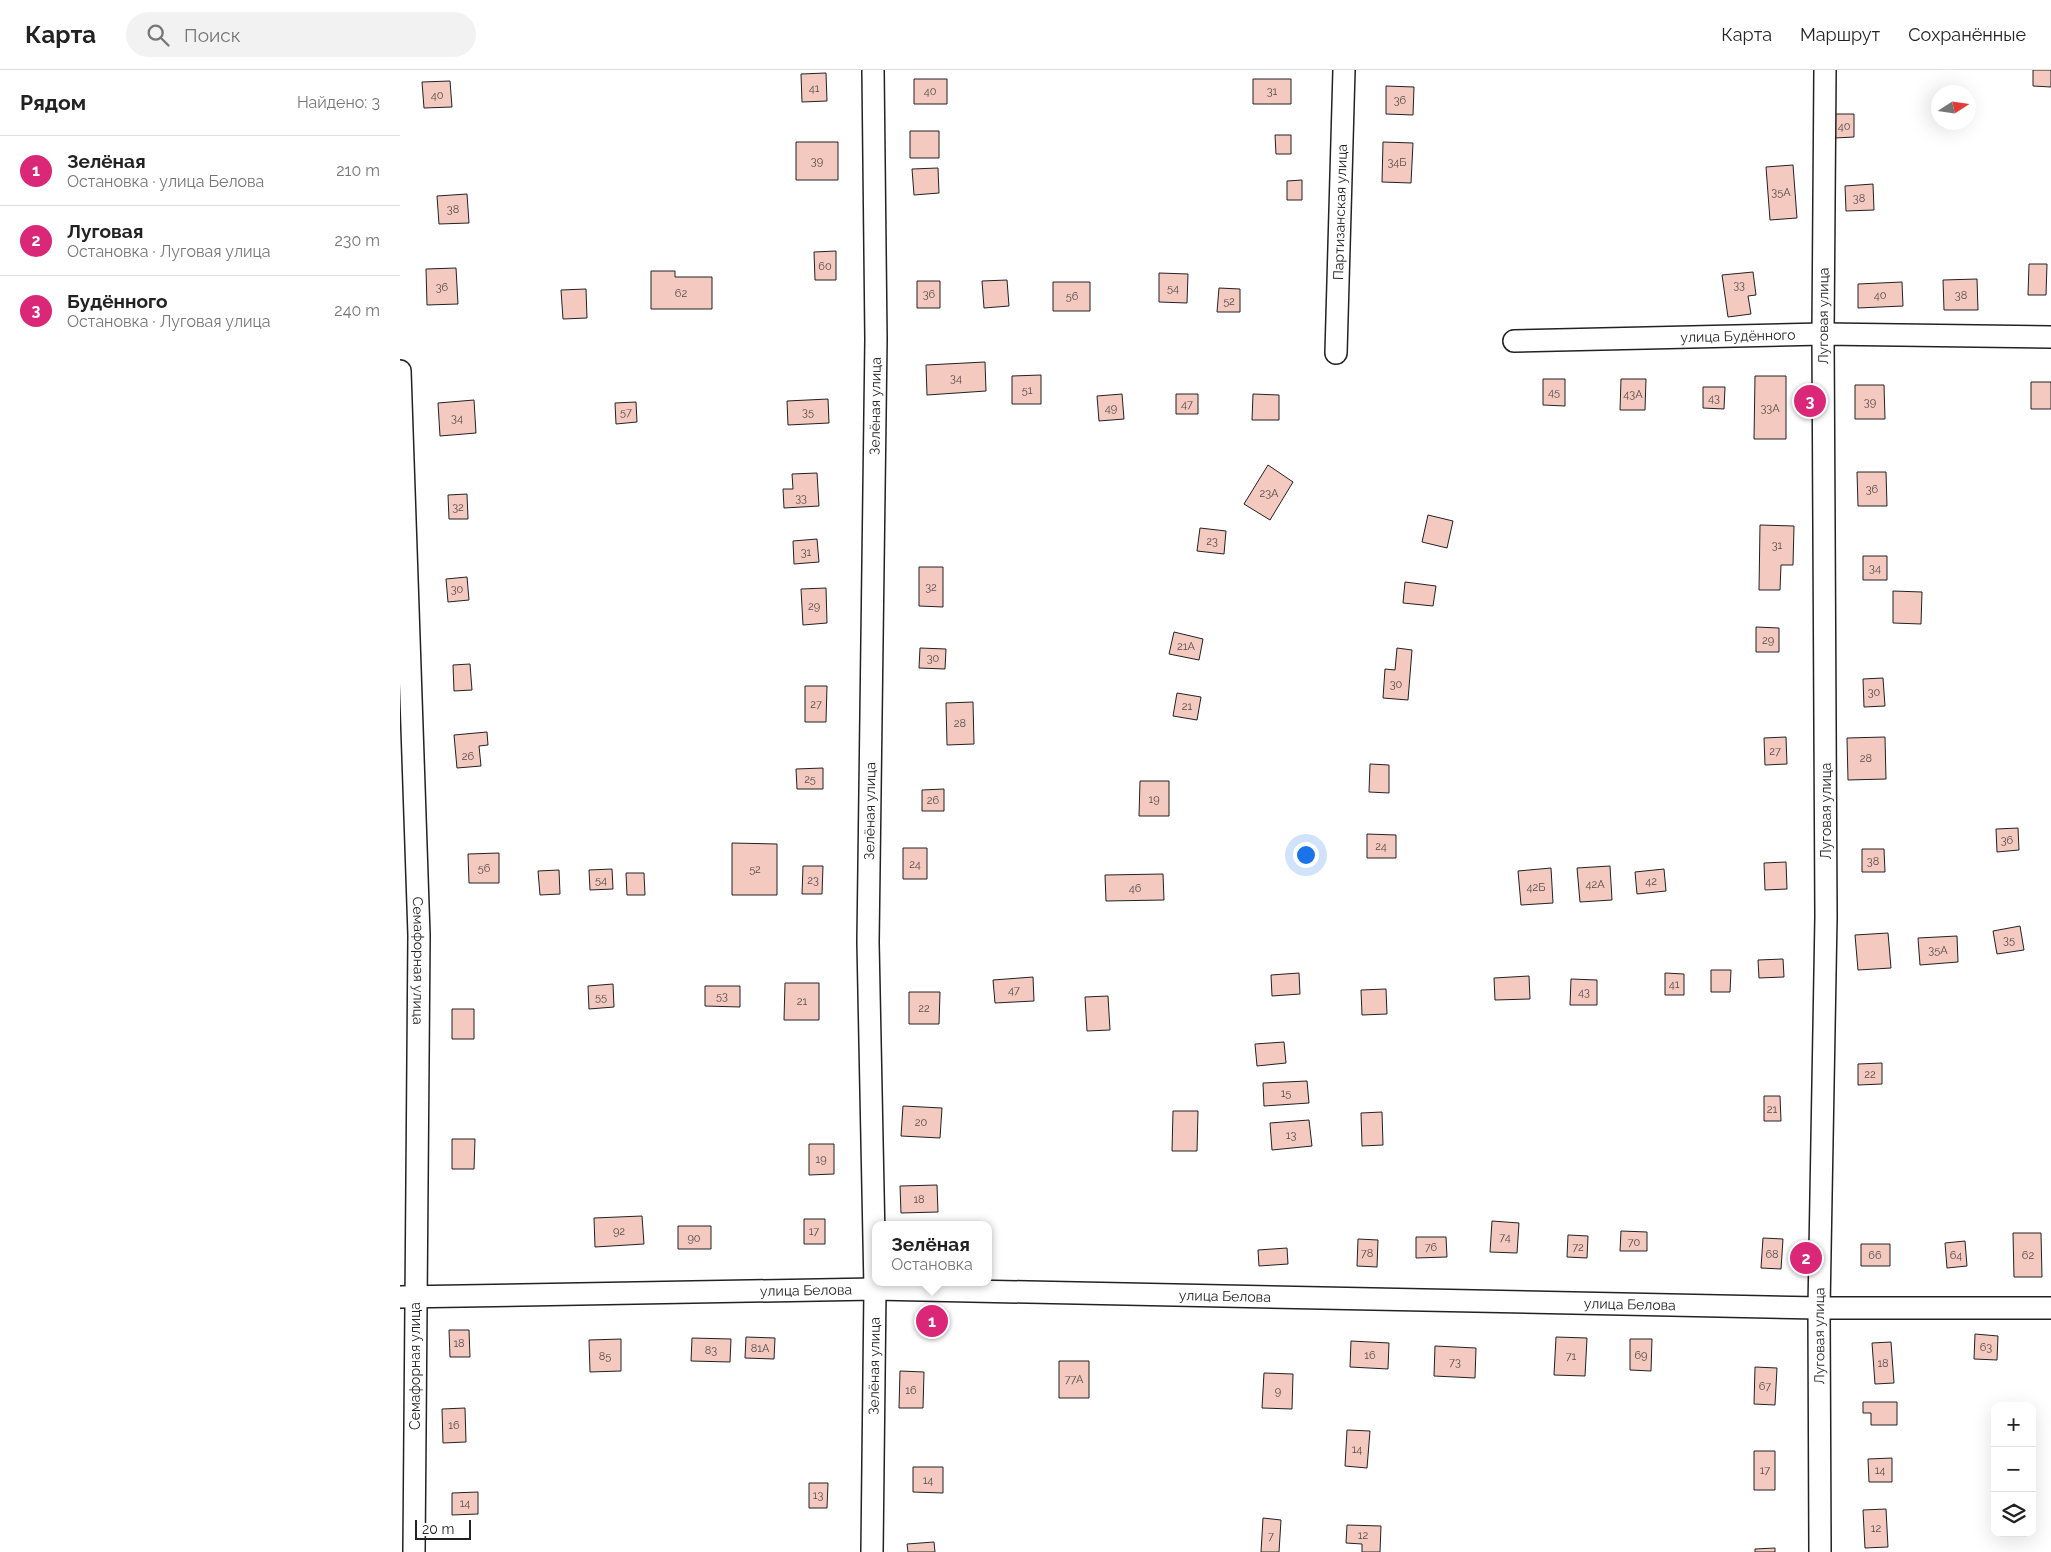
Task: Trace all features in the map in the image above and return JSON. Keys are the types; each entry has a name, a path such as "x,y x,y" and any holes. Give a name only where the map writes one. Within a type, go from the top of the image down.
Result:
{"street":[{"name":"Зелёная улица","path":"873,70 876,339 868,942 874,1221"},
{"name":"Партизанская улица","path":"1336,354 1344,70"},
{"name":"Луговая улица","path":"1820,1552 1819,1308 1826,917 1823,334 1825,70"},
{"name":"улица Будённого","path":"1514,341 1823,334 2051,337"},
{"name":"Семафорная улица","path":"400,371 419,935 407,1297 414,1552"},
{"name":"Зелёная улица","path":"872,1552 875,1286"},
{"name":"улица Белова","path":"407,1297 875,1289 1819,1308 2051,1308"}],"building":[{"path":"2033,70 2051,70 2051,87 2033,86"},
{"path":"826,73 827,101 802,102 801,74"},
{"path":"914,79 947,79 947,104 914,104"},
{"path":"1253,79 1291,79 1291,104 1253,104"},
{"path":"450,81 452,107 424,108 422,82"},
{"path":"1386,86 1414,87 1413,115 1386,114"},
{"path":"1835,114 1854,114 1854,137 1835,138"},
{"path":"910,131 939,131 939,158 910,158"},
{"path":"1275,135 1291,135 1291,154 1276,154"},
{"path":"796,142 838,142 838,180 796,180"},
{"path":"1383,142 1413,143 1411,183 1382,182"},
{"path":"1793,165 1797,218 1770,220 1766,167"},
{"path":"938,168 939,193 914,195 912,169"},
{"path":"1302,180 1302,200 1287,200 1287,181"},
{"path":"1873,184 1874,210 1846,211 1845,186"},
{"path":"467,194 469,223 439,224 437,196"},
{"path":"836,251 836,280 815,280 814,252"},
{"path":"2029,264 2047,264 2046,295 2028,295"},
{"path":"456,268 458,304 427,305 426,269"},
{"path":"651,271 675,271 675,277 712,277 712,309 651,309"},
{"path":"1753,272 1756,295 1748,296 1751,314 1728,317 1722,275"},
{"path":"1159,273 1188,274 1187,303 1159,302"},
{"path":"1977,279 1978,310 1944,310 1943,280"},
{"path":"1007,280 1009,306 984,308 982,281"},
{"path":"917,281 940,281 940,308 917,308"},
{"path":"1053,282 1090,282 1090,311 1053,311"},
{"path":"1902,282 1903,306 1858,308 1858,284"},
{"path":"1219,288 1240,289 1240,312 1217,312"},
{"path":"586,289 587,318 563,319 561,290"},
{"path":"985,362 986,391 927,395 926,365"},
{"path":"1041,375 1041,404 1012,404 1012,376"},
{"path":"1755,376 1786,376 1786,439 1754,439"},
{"path":"1543,379 1565,379 1565,406 1543,405"},
{"path":"1621,379 1646,379 1645,410 1620,410"},
{"path":"2031,382 2051,382 2051,409 2031,409"},
{"path":"1855,385 1884,385 1885,419 1855,419"},
{"path":"1703,387 1725,387 1724,409 1703,408"},
{"path":"1122,394 1124,419 1099,421 1097,396"},
{"path":"1176,394 1198,394 1198,414 1176,414"},
{"path":"1253,394 1279,395 1279,420 1252,420"},
{"path":"828,399 829,423 788,425 787,401"},
{"path":"474,400 476,433 440,436 438,403"},
{"path":"636,402 637,422 616,424 615,403"},
{"path":"1268,465 1293,482 1270,520 1244,504"},
{"path":"1857,472 1886,472 1887,506 1858,506"},
{"path":"817,473 819,506 784,508 783,489 793,489 792,474"},
{"path":"467,494 468,519 449,519 448,495"},
{"path":"1428,515 1453,521 1447,548 1422,542"},
{"path":"1760,525 1794,526 1793,565 1781,565 1780,590 1759,590"},
{"path":"1200,528 1226,531 1224,554 1197,551"},
{"path":"817,539 819,562 794,564 793,541"},
{"path":"1863,556 1887,556 1887,580 1863,580"},
{"path":"919,567 943,567 943,607 919,606"},
{"path":"467,577 469,600 448,602 446,579"},
{"path":"1405,582 1436,586 1433,606 1403,603"},
{"path":"826,588 827,623 803,625 801,589"},
{"path":"1893,591 1922,592 1921,624 1893,623"},
{"path":"1756,627 1779,628 1779,652 1756,652"},
{"path":"1174,632 1203,639 1199,660 1169,654"},
{"path":"920,648 946,649 945,669 919,668"},
{"path":"1397,648 1412,650 1408,700 1383,698 1385,669 1395,670"},
{"path":"470,664 472,690 454,691 453,665"},
{"path":"1883,678 1885,706 1864,707 1863,679"},
{"path":"805,686 827,686 826,722 805,722"},
{"path":"1177,693 1201,697 1197,720 1173,716"},
{"path":"973,702 974,744 947,745 946,703"},
{"path":"487,732 488,745 479,746 481,766 457,768 454,735"},
{"path":"1786,737 1787,764 1765,765 1764,738"},
{"path":"1885,737 1886,779 1848,780 1847,738"},
{"path":"1370,764 1389,765 1389,793 1369,792"},
{"path":"823,768 823,789 797,789 796,769"},
{"path":"1140,781 1169,781 1169,816 1139,816"},
{"path":"944,789 944,811 922,811 922,790"},
{"path":"2018,828 2019,850 1997,852 1996,829"},
{"path":"1367,834 1396,835 1396,858 1367,858"},
{"path":"732,843 777,844 777,895 732,895"},
{"path":"903,848 927,848 927,879 903,879"},
{"path":"1862,849 1884,849 1885,872 1862,872"},
{"path":"499,853 499,883 469,883 468,854"},
{"path":"1786,862 1787,889 1765,890 1764,863"},
{"path":"803,866 823,866 822,894 802,894"},
{"path":"1610,866 1612,900 1580,902 1577,868"},
{"path":"1551,868 1553,903 1521,905 1518,871"},
{"path":"612,869 613,889 590,890 589,870"},
{"path":"1664,869 1666,891 1637,894 1635,872"},
{"path":"559,870 560,894 540,895 538,871"},
{"path":"626,873 644,873 645,895 627,895"},
{"path":"1163,874 1164,900 1106,901 1105,875"},
{"path":"2020,926 2024,950 1997,954 1993,931"},
{"path":"1888,933 1891,968 1858,970 1855,935"},
{"path":"1957,936 1958,962 1920,965 1918,938"},
{"path":"1783,959 1784,977 1759,978 1758,960"},
{"path":"1711,970 1731,970 1730,992 1711,992"},
{"path":"1299,973 1300,994 1272,996 1271,975"},
{"path":"1665,973 1684,974 1684,995 1665,995"},
{"path":"1529,976 1530,999 1495,1000 1494,978"},
{"path":"1033,977 1034,1001 995,1003 993,980"},
{"path":"1571,979 1597,980 1597,1005 1570,1005"},
{"path":"785,983 819,983 819,1020 784,1020"},
{"path":"613,984 614,1007 589,1009 588,986"},
{"path":"705,986 740,986 740,1007 705,1006"},
{"path":"1386,989 1387,1014 1362,1015 1361,990"},
{"path":"909,992 940,992 939,1024 909,1024"},
{"path":"1108,996 1110,1030 1087,1031 1085,997"},
{"path":"452,1009 474,1009 474,1039 452,1039"},
{"path":"1284,1042 1286,1063 1257,1066 1255,1044"},
{"path":"1882,1063 1882,1084 1858,1085 1858,1064"},
{"path":"1307,1081 1309,1103 1264,1106 1263,1083"},
{"path":"1764,1096 1780,1096 1781,1121 1764,1121"},
{"path":"903,1106 942,1108 940,1138 901,1136"},
{"path":"1173,1111 1198,1111 1197,1151 1172,1151"},
{"path":"1382,1112 1383,1145 1362,1146 1361,1113"},
{"path":"1309,1120 1312,1146 1272,1150 1270,1123"},
{"path":"452,1139 475,1139 474,1169 452,1169"},
{"path":"809,1144 834,1144 834,1174 809,1175"},
{"path":"937,1185 938,1212 901,1213 900,1186"},
{"path":"642,1216 644,1244 595,1247 594,1218"},
{"path":"804,1219 825,1219 825,1244 804,1244"},
{"path":"1492,1221 1519,1223 1517,1253 1490,1252"},
{"path":"678,1226 711,1226 711,1249 678,1249"},
{"path":"1621,1231 1647,1232 1647,1251 1620,1251"},
{"path":"2013,1233 2041,1233 2042,1277 2014,1277"},
{"path":"1568,1235 1588,1236 1587,1258 1567,1257"},
{"path":"1416,1237 1446,1237 1447,1257 1416,1258"},
{"path":"1763,1238 1783,1239 1781,1269 1761,1268"},
{"path":"1358,1239 1378,1240 1377,1267 1357,1266"},
{"path":"1965,1241 1967,1266 1947,1268 1945,1243"},
{"path":"1861,1244 1890,1244 1890,1266 1861,1266"},
{"path":"1287,1248 1288,1264 1259,1266 1258,1250"},
{"path":"449,1330 469,1330 470,1357 450,1357"},
{"path":"1975,1334 1998,1336 1997,1360 1974,1359"},
{"path":"746,1337 775,1338 774,1359 745,1358"},
{"path":"1556,1337 1587,1338 1585,1376 1554,1375"},
{"path":"692,1338 731,1339 730,1362 691,1361"},
{"path":"621,1339 621,1371 590,1372 589,1340"},
{"path":"1630,1339 1652,1339 1651,1371 1630,1370"},
{"path":"1351,1341 1389,1343 1388,1369 1350,1367"},
{"path":"1891,1342 1894,1383 1875,1384 1872,1343"},
{"path":"1435,1346 1476,1348 1475,1378 1434,1376"},
{"path":"1059,1361 1089,1361 1089,1398 1059,1398"},
{"path":"1755,1367 1777,1368 1775,1405 1754,1404"},
{"path":"900,1371 924,1372 923,1408 899,1408"},
{"path":"1264,1373 1293,1374 1292,1409 1262,1408"},
{"path":"1863,1402 1897,1402 1897,1425 1871,1425 1871,1413 1863,1413"},
{"path":"465,1408 466,1442 443,1443 442,1409"},
{"path":"1347,1430 1370,1431 1367,1468 1345,1466"},
{"path":"1754,1451 1775,1451 1775,1490 1754,1490"},
{"path":"1892,1458 1892,1482 1869,1482 1868,1459"},
{"path":"913,1467 943,1467 943,1493 913,1492"},
{"path":"809,1483 828,1483 827,1508 809,1508"},
{"path":"478,1492 478,1514 452,1515 452,1493"},
{"path":"1886,1509 1888,1547 1865,1548 1863,1510"},
{"path":"1263,1518 1281,1520 1279,1552 1261,1552"},
{"path":"1347,1525 1381,1526 1380,1552 1362,1552 1362,1544 1346,1543"},
{"path":"934,1542 935,1552 908,1552 907,1544"},
{"path":"1775,1548 1775,1552 1755,1552 1755,1549"}],"place":[{"name":"Будённого","path":"1810,401"},
{"name":"Луговая","path":"1806,1258"},
{"name":"Зелёная","path":"932,1321"}]}
